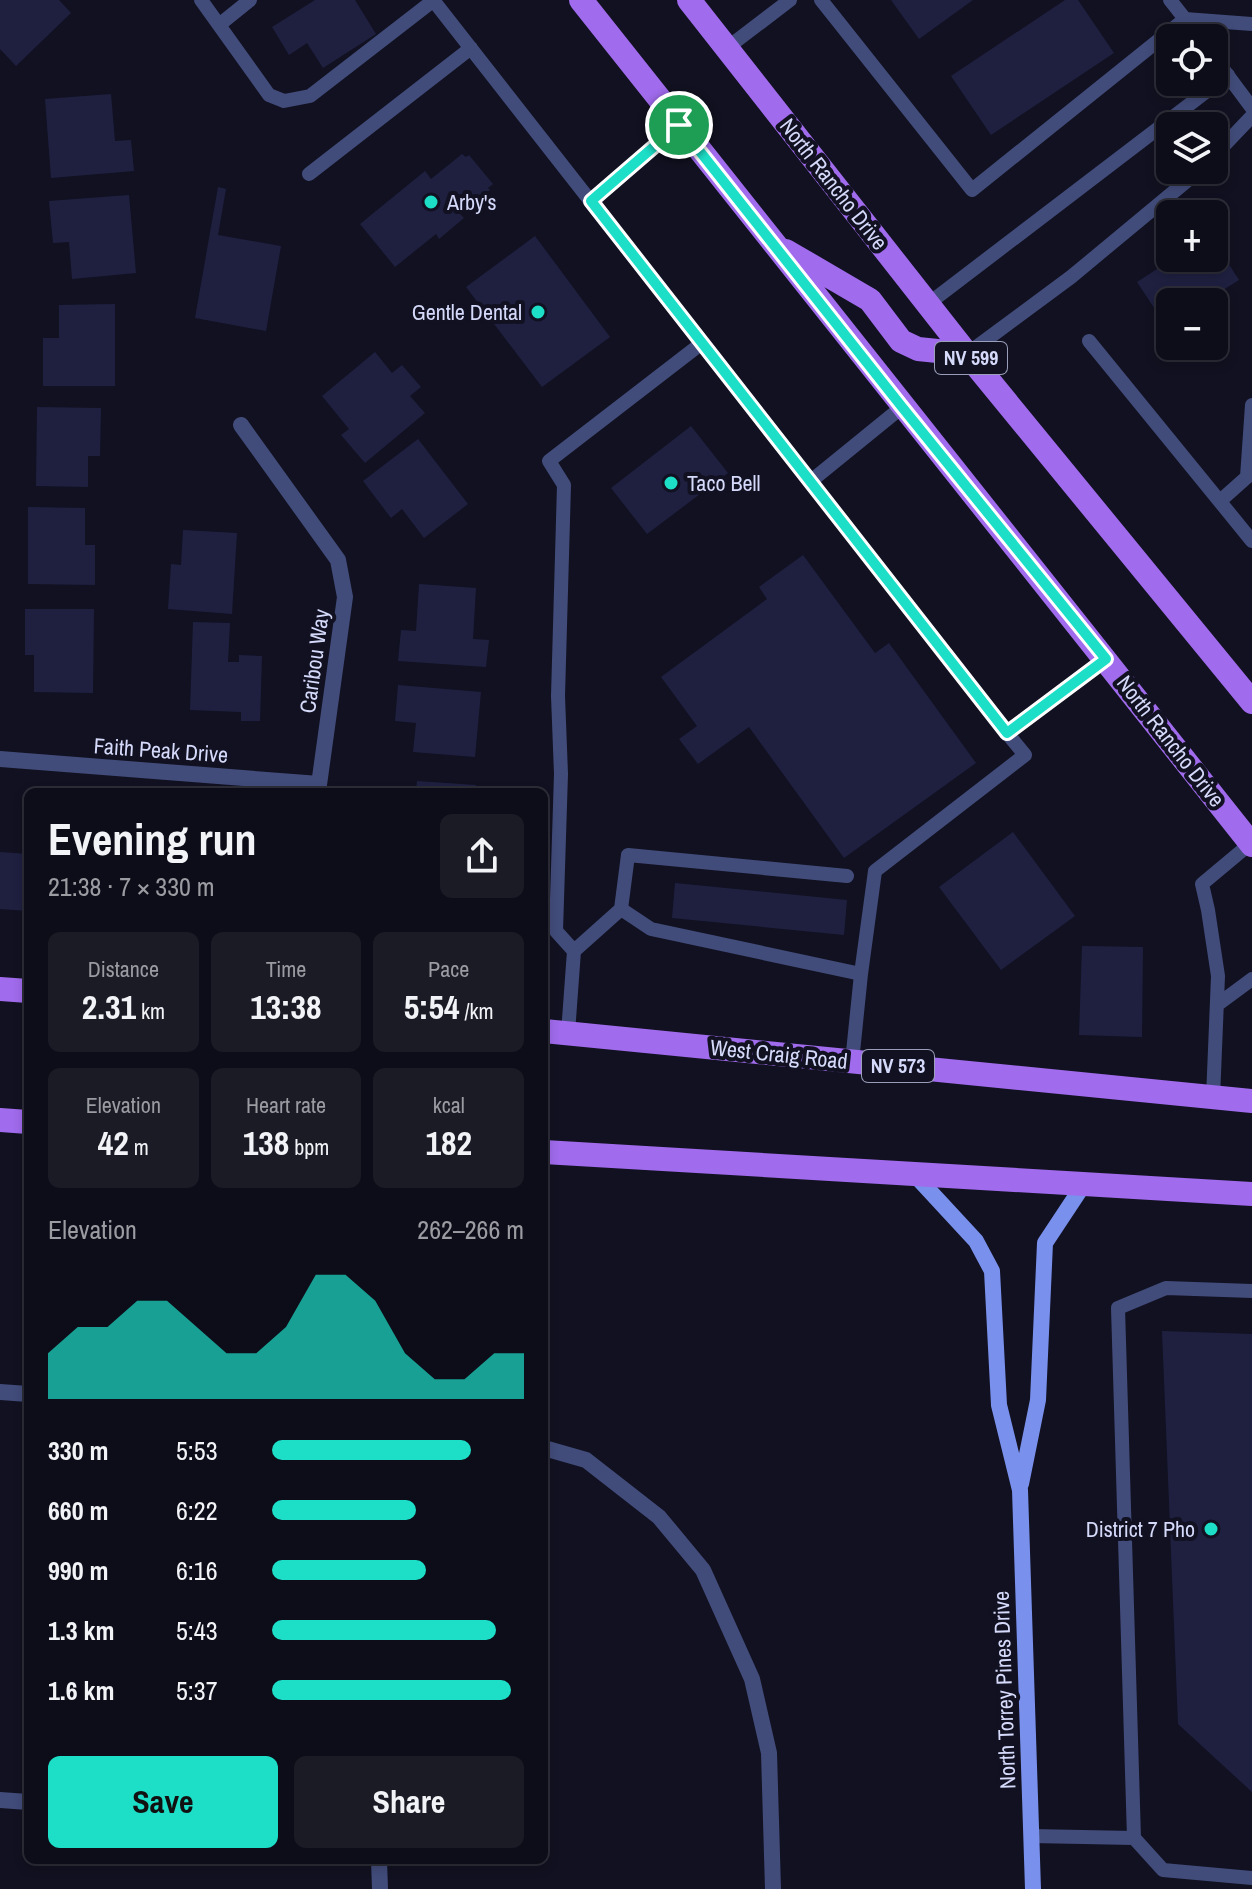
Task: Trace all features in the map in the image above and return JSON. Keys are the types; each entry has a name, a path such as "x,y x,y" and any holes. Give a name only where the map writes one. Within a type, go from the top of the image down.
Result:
{"main road":[{"name":"North Rancho Drive","path":"581,0 1252,844"},
{"name":"North Rancho Drive","path":"689,0 967,354 1252,702"},
{"path":"774,243 870,300 901,341 918,349 967,354"},
{"path":"0,989 24,991"},
{"name":"West Craig Road","path":"556,1032 1252,1101"},
{"path":"0,1120 24,1122"},
{"path":"548,1152 1252,1194"}],"street":[{"name":"Caribou Way","path":"241,425 338,560 345,597 318,788"},
{"name":"Faith Peak Drive","path":"0,759 318,788"},
{"name":"North Torrey Pines Drive","path":"914,1174 976,1241 992,1271 999,1405 1020,1490 1033,1889"},
{"name":"North Torrey Pines Drive","path":"1020,1490 1038,1400 1045,1243 1084,1184"},
{"path":"0,1392 24,1394"},
{"path":"548,1449 586,1460 659,1517 703,1570 752,1679 769,1753 773,1889"},
{"path":"0,1800 24,1802"},
{"path":"379,1864 380,1889"}],"lane":[{"path":"201,0 269,95 284,101 310,96 434,0 1025,755 875,871 852,1062"},
{"path":"219,25 250,0"},
{"path":"727,48 790,0"},
{"path":"821,0 972,190 1185,19 1252,24"},
{"path":"1170,0 1189,24"},
{"path":"309,174 471,48"},
{"path":"1228,75 1252,108"},
{"path":"928,304 1200,96"},
{"path":"1228,141 1252,116"},
{"path":"591,201 679,125"},
{"path":"967,354 1071,277 1183,184"},
{"path":"1089,341 1252,541"},
{"path":"574,951 556,931 564,485 549,461 702,343"},
{"path":"1220,501 1247,477 1252,405"},
{"path":"811,481 902,407"},
{"path":"1007,733 1106,659"},
{"path":"1213,1098 1218,976 1202,884 1252,844"},
{"path":"556,1032 574,951 621,909 628,855 847,876"},
{"path":"621,909 651,929 861,974"},
{"path":"1217,1005 1252,979"},
{"path":"1252,1291 1166,1288 1118,1308 1134,1838 1163,1870 1252,1878"},
{"path":"1031,1836 1134,1838"}],"building":[{"path":"0,0 59,0 71,13 16,66 0,49"},
{"path":"315,0 355,0 376,34 323,68 307,43 289,55 272,27"},
{"path":"891,0 973,0 919,39"},
{"path":"1065,0 1078,0 1114,53 991,135 951,76"},
{"path":"111,94 115,141 131,140 134,171 51,178 45,99"},
{"name":"Arby's","path":"462,154 466,157 469,155 493,184 488,188 490,190 460,214 464,218 439,239 436,234 395,267 360,224 425,171 431,179"},
{"path":"218,187 226,189 218,235 281,246 266,331 195,318"},
{"path":"129,195 136,273 72,279 69,242 53,243 49,201"},
{"name":"Gentle Dental","path":"535,236 610,337 542,387 466,287"},
{"path":"1228,263 1239,280 1226,288 1156,288 1156,311 1137,282 1156,270 1228,272"},
{"path":"115,304 115,386 43,386 43,338 59,338 59,305"},
{"path":"375,352 392,373 402,365 421,387 410,396 425,413 365,463 341,435 349,429 322,396"},
{"path":"37,407 101,408 100,456 88,456 88,487 36,486"},
{"path":"691,426 728,473 647,534 611,488"},
{"path":"418,439 468,504 424,538 402,509 391,518 363,481"},
{"path":"28,507 85,508 85,545 95,545 95,585 28,584"},
{"path":"183,530 237,533 232,614 168,609 171,564 181,565"},
{"path":"803,555 875,653 889,643 976,763 844,858 749,727 698,764 679,739 697,726 661,677 767,599 759,587"},
{"path":"419,584 476,588 473,639 489,640 486,667 398,661 401,630 416,631"},
{"path":"25,609 94,609 93,693 34,692 34,655 25,655"},
{"path":"193,622 230,623 228,662 239,662 239,655 262,656 260,721 241,721 241,712 190,710"},
{"path":"398,685 481,692 475,757 413,752 416,723 395,721"},
{"path":"417,781 476,785 476,788 416,788"},
{"path":"1013,832 1075,916 1001,970 939,887"},
{"path":"0,852 24,854 24,911 0,909"},
{"path":"675,883 847,900 844,935 672,918"},
{"path":"1082,946 1143,947 1142,1037 1079,1035"},
{"name":"District 7 Pho","path":"1162,1331 1252,1334 1252,1792 1178,1724"}],"place":[{"name":"Arby's","path":"431,202"},
{"name":"Gentle Dental","path":"538,312"},
{"name":"Taco Bell","path":"671,483"},
{"name":"District 7 Pho","path":"1211,1529"}],"route":[{"path":"679,125 1106,659 1007,733 591,201 679,125"}]}
